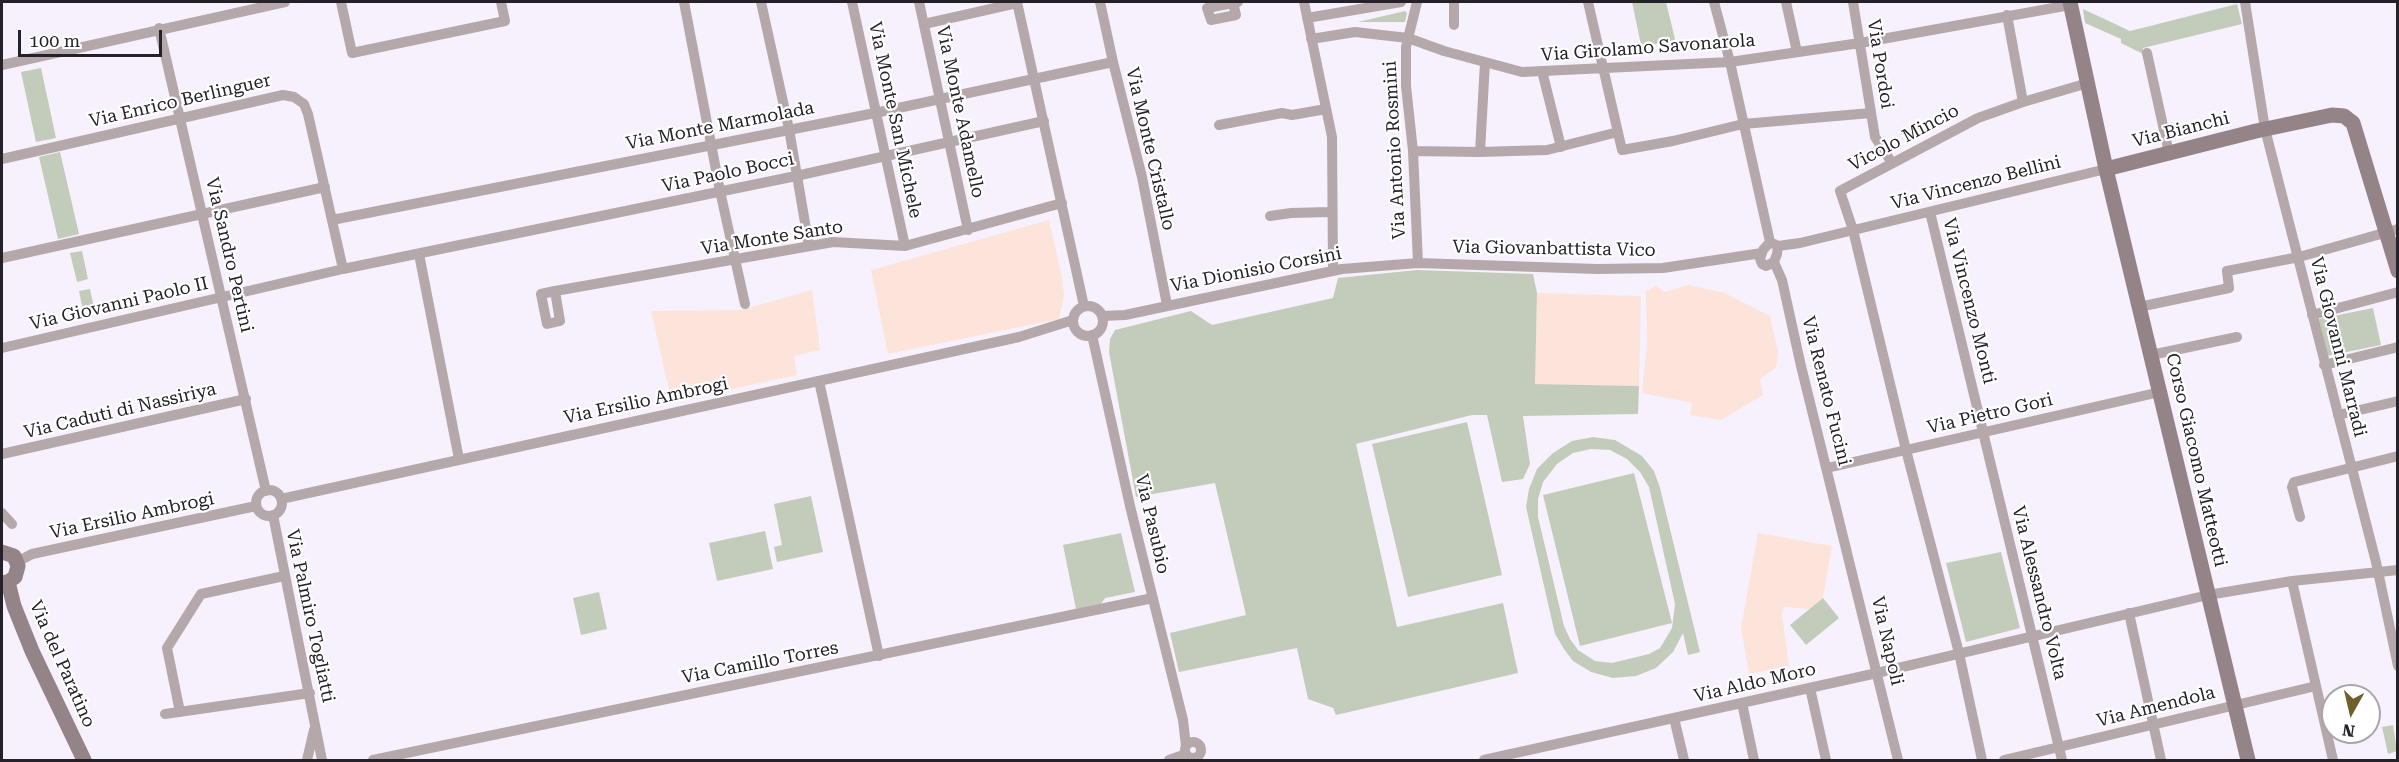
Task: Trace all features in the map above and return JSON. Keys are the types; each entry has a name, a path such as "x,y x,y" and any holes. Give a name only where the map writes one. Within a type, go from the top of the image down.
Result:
{"street":[{"path":"2,64 285,2"},
{"path":"341,2 352,53 504,21 501,2"},
{"path":"684,2 720,191 745,304"},
{"path":"760,2 789,129 809,246"},
{"name":"Via Monte San Michele","path":"852,2 905,246"},
{"name":"Via Monte Adamello","path":"920,2 969,230"},
{"path":"924,24 1017,2 1084,306"},
{"name":"Via Monte Cristallo","path":"1100,2 1142,177 1167,305"},
{"path":"1304,2 1332,137 1333,270"},
{"path":"1307,18 1401,2"},
{"name":"Via Antonio Rosmini","path":"1417,2 1408,38 1406,86 1413,151 1418,263"},
{"path":"1454,2 1454,25"},
{"path":"1588,2 1622,150 1673,141 1743,124 1871,113"},
{"path":"1714,2 1774,244 1774,262 1770,265 1762,264 1762,253 1774,244 1853,230 1906,450 1959,653 1982,760"},
{"path":"1786,2 1797,52"},
{"name":"Via Pordoi","path":"1852,2 1875,137 1892,164"},
{"name":"Via Giovanni Marradi","path":"2245,2 2265,129 2299,257 2324,365 2352,466 2397,666"},
{"name":"Via Girolamo Savonarola","path":"1311,39 1356,32 1408,38 1444,51 1522,72 1730,62 1860,43 2070,3"},
{"name":"Corso Giacomo Matteotti","path":"2070,3 2106,169 2248,760"},
{"path":"2007,15 2023,102"},
{"name":"Via Sandro Pertini","path":"159,28 266,491"},
{"path":"2146,52 2169,153"},
{"name":"Via Monte Marmolada","path":"332,220 940,100 1113,62"},
{"path":"1480,152 1485,62"},
{"path":"1542,71 1561,147"},
{"name":"Vicolo Mincio","path":"1853,230 1840,191 1978,118 2088,82"},
{"name":"Via Enrico Berlinguer","path":"2,159 283,95 294,97 304,104 343,269"},
{"path":"1219,125 1282,113 1292,115 1326,109"},
{"name":"Via Bianchi","path":"2106,169 2265,129 2332,115 2344,116 2353,123 2392,231"},
{"name":"Via Paolo Bocci","path":"419,255 950,143 1044,121"},
{"path":"1413,151 1547,150 1618,132"},
{"name":"Via Vincenzo Bellini","path":"1853,230 2106,169"},
{"path":"2,258 325,187"},
{"name":"Via Monte Santo","path":"555,291 833,242 905,246 1062,203"},
{"path":"1270,216 1331,212"},
{"name":"Via Vincenzo Monti","path":"1930,212 1983,433"},
{"path":"2139,307 2229,288 2227,271 2299,257 2392,231 2397,271"},
{"name":"Via Giovanbattista Vico","path":"1418,263 1663,268 1762,253"},
{"path":"419,255 459,459"},
{"name":"Via Giovanni Paolo II","path":"2,348 343,269 419,255"},
{"name":"Via Renato Fucini","path":"1774,262 1782,280 1843,529"},
{"name":"Via Dionisio Corsini","path":"1102,316 1125,315 1333,270 1418,263"},
{"path":"2312,315 2397,292"},
{"path":"1084,306 1098,309 1102,316 1103,324 1099,331 1092,335 1086,336 1075,325 1075,314 1084,306"},
{"name":"Via Ersilio Ambrogi","path":"281,499 1075,325"},
{"name":"Via Pasubio","path":"1092,335 1183,720 1187,754 1196,758 1200,752 1183,720"},
{"path":"2151,355 2237,337"},
{"path":"2324,365 2397,347"},
{"path":"819,381 879,656"},
{"name":"Via Pietro Gori","path":"1827,468 2160,392"},
{"name":"Via Caduti di Nassiriya","path":"2,454 246,399"},
{"path":"2338,415 2397,401"},
{"name":"Via Alessandro Volta","path":"1983,433 2062,760"},
{"path":"2300,517 2292,487 2294,482 2397,456"},
{"path":"266,491 273,491 281,499 279,511 273,515 260,513 256,506 259,494 266,491"},
{"name":"Via Ersilio Ambrogi","path":"18,562 32,554 256,506"},
{"path":"2,513 12,525"},
{"name":"Via Palmiro Togliatti","path":"273,515 322,760"},
{"name":"Via Napoli","path":"1843,529 1898,760"},
{"path":"2,552 11,554 18,562 17,574 5,583"},
{"name":"Via Aldo Moro","path":"1484,760 1877,673 2208,595 2292,581 2397,570"},
{"path":"180,712 167,648 201,594 284,576"},
{"path":"2292,581 2333,760"},
{"name":"Via del Paratino","path":"5,583 32,651 84,760"},
{"name":"Via Camillo Torres","path":"373,760 1153,598"},
{"path":"2129,613 2161,760"},
{"name":"Via Amendola","path":"2004,760 2316,686"},
{"path":"1810,688 1826,760"},
{"path":"165,714 310,693"},
{"path":"1742,703 1754,760"},
{"path":"1674,718 1684,760"},
{"name":"Via Palmiro Togliatti","path":"307,760 315,724"},
{"path":"1168,760 1187,754"},
{"path":"307,760 315,757 322,760"}],"shaded area":[{"path":"1049,220 1064,295 1059,319 888,354 871,270"},
{"path":"1688,285 1725,293 1770,316 1778,352 1776,368 1760,379 1763,395 1721,420 1690,415 1692,403 1642,393 1647,344 1646,291 1656,286 1665,292"},
{"path":"812,290 820,350 794,356 797,375 672,402 651,311 741,310"},
{"path":"1537,293 1641,296 1639,386 1535,384"},
{"path":"1758,533 1832,546 1823,598 1809,609 1784,607 1782,614 1789,666 1749,674 1741,628"}],"green space":[{"path":"1632,2 1666,2 1676,43 1641,45"},
{"path":"2237,4 2242,24 2143,48 2143,54 2121,43 2121,39 2085,23 2083,9 2130,31"},
{"path":"1405,11 1407,13 1405,22 1358,22"},
{"path":"41,68 56,138 36,142 21,72"},
{"path":"60,152 79,234 58,239 39,157"},
{"path":"82,251 88,279 77,282 70,253"},
{"path":"1417,270 1533,274 1537,293 1535,384 1639,386 1638,414 1523,416 1530,464 1523,479 1502,482 1487,415 1472,415 1356,444 1397,627 1503,603 1518,673 1336,715 1333,708 1308,699 1297,648 1179,672 1170,633 1246,615 1215,483 1136,497 1109,352 1110,339 1115,330 1191,311 1212,325 1333,298 1338,278"},
{"path":"90,289 94,308 83,311 79,291"},
{"path":"2373,308 2381,345 2327,356 2319,319"},
{"path":"1467,422 1502,575 1408,597 1372,444"},
{"path":"1593,437 1615,440 1642,456 1654,471 1700,652 1688,655 1683,633 1673,652 1656,668 1636,676 1613,678 1591,672 1573,661 1564,649 1555,634 1526,507 1529,489 1537,469 1553,453 1572,441","holes":["1591,449 1610,450 1627,459 1640,472 1649,487 1675,604 1672,628 1660,648 1649,654 1612,663 1595,661 1578,650 1570,639 1564,626 1538,517 1538,499 1543,482 1557,464 1573,453"]},
{"path":"1634,473 1672,623 1580,646 1543,495"},
{"path":"811,496 823,552 777,562 774,547 782,545 774,504"},
{"path":"765,531 773,569 717,581 709,543"},
{"path":"1121,533 1135,592 1105,598 1101,604 1076,609 1063,545"},
{"path":"2001,552 2020,628 1966,642 1946,563"},
{"path":"599,592 607,629 581,635 573,598"},
{"path":"1823,598 1839,618 1806,645 1790,625"},
{"path":"2393,725 2397,751 2388,754 2382,727"}]}
